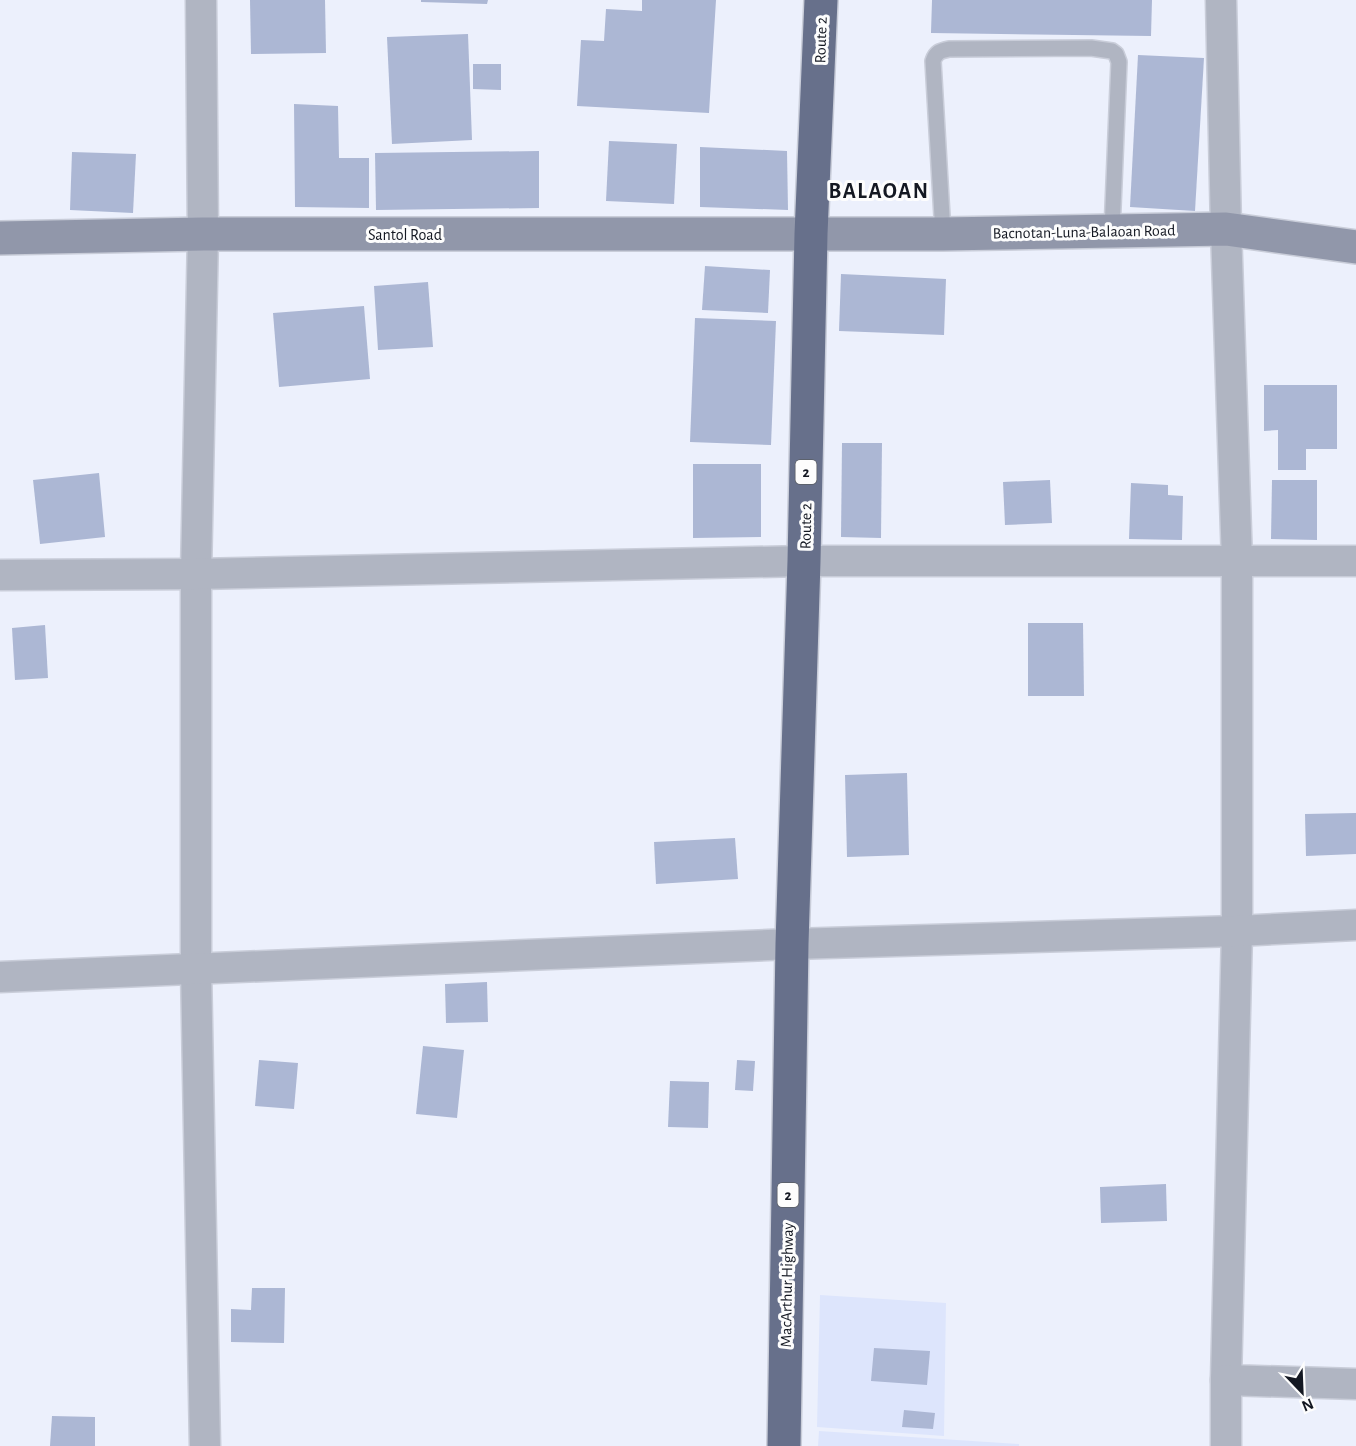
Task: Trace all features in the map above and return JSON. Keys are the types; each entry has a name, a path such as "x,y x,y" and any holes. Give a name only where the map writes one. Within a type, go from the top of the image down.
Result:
{"highway":[{"name":"Route 2","path":"792,944 811,234 821,0"},
{"name":"MacArthur Highway","path":"783,1446 792,944"}],"main road":[{"name":"Bacnotan-Luna-Balaoan Road","path":"811,234 1226,229 1356,247"},
{"name":"Santol Road","path":"0,238 203,234 811,234"}],"street":[{"path":"201,0 203,234 196,574 196,969 205,1446"},
{"path":"1221,0 1237,562 1237,931 1226,1446"},
{"path":"0,575 196,574 804,561 1356,561"},
{"path":"0,977 792,944 1356,926"},
{"path":"1226,1380 1356,1384"}],"lane":[{"path":"943,234 933,61 940,50 948,49 1091,48 1112,51 1116,54 1119,62 1112,231"}],"shaded area":[{"path":"820,1295 946,1303 944,1436 817,1427"},
{"path":"819,1431 1019,1444 1019,1446 818,1446"}],"building":[{"path":"250,0 325,0 326,53 251,54"},
{"path":"421,0 488,0 487,4 421,2"},
{"path":"642,0 716,0 709,113 577,106 581,40 604,41 606,9 642,11"},
{"path":"932,0 1152,0 1151,36 931,33"},
{"path":"468,34 472,140 392,144 387,37"},
{"path":"1138,55 1204,58 1195,211 1130,207"},
{"path":"473,64 501,64 501,90 473,89"},
{"path":"294,104 338,106 339,158 369,158 369,208 295,207"},
{"path":"609,141 677,144 674,204 606,201"},
{"path":"700,147 787,151 788,210 700,207"},
{"path":"539,151 539,208 376,210 375,153"},
{"path":"72,152 136,154 133,213 70,210"},
{"path":"705,266 770,270 768,313 702,310"},
{"path":"841,274 946,279 944,335 839,331"},
{"path":"428,282 433,347 378,350 374,286"},
{"path":"364,306 370,379 279,387 273,313"},
{"path":"695,318 776,321 771,445 690,442"},
{"path":"1264,385 1337,385 1337,449 1306,449 1306,470 1278,470 1278,430 1264,431"},
{"path":"842,443 882,443 881,538 841,537"},
{"path":"693,464 761,464 761,537 693,538"},
{"path":"99,473 105,537 40,544 33,480"},
{"path":"1050,480 1052,523 1005,525 1003,482"},
{"path":"1272,480 1317,480 1317,540 1271,539"},
{"path":"1131,483 1168,485 1168,495 1183,496 1182,540 1129,539"},
{"path":"1028,623 1083,623 1084,696 1028,696"},
{"path":"45,625 48,678 15,680 12,628"},
{"path":"907,773 909,855 847,857 845,775"},
{"path":"1356,813 1356,854 1306,856 1305,814"},
{"path":"735,838 738,879 656,884 654,842"},
{"path":"487,982 488,1022 446,1023 445,984"},
{"path":"423,1046 464,1050 457,1118 416,1114"},
{"path":"259,1060 298,1063 294,1109 255,1106"},
{"path":"737,1060 755,1061 753,1091 735,1090"},
{"path":"670,1081 709,1082 708,1128 668,1127"},
{"path":"1166,1184 1167,1221 1101,1223 1100,1187"},
{"path":"252,1288 285,1288 284,1343 231,1342 231,1309 251,1310"},
{"path":"874,1348 930,1351 927,1385 871,1381"},
{"path":"904,1410 935,1413 933,1429 902,1427"},
{"path":"52,1416 95,1417 95,1446 50,1446"}],"district":[{"name":"BALAOAN","path":"879,190"}]}
